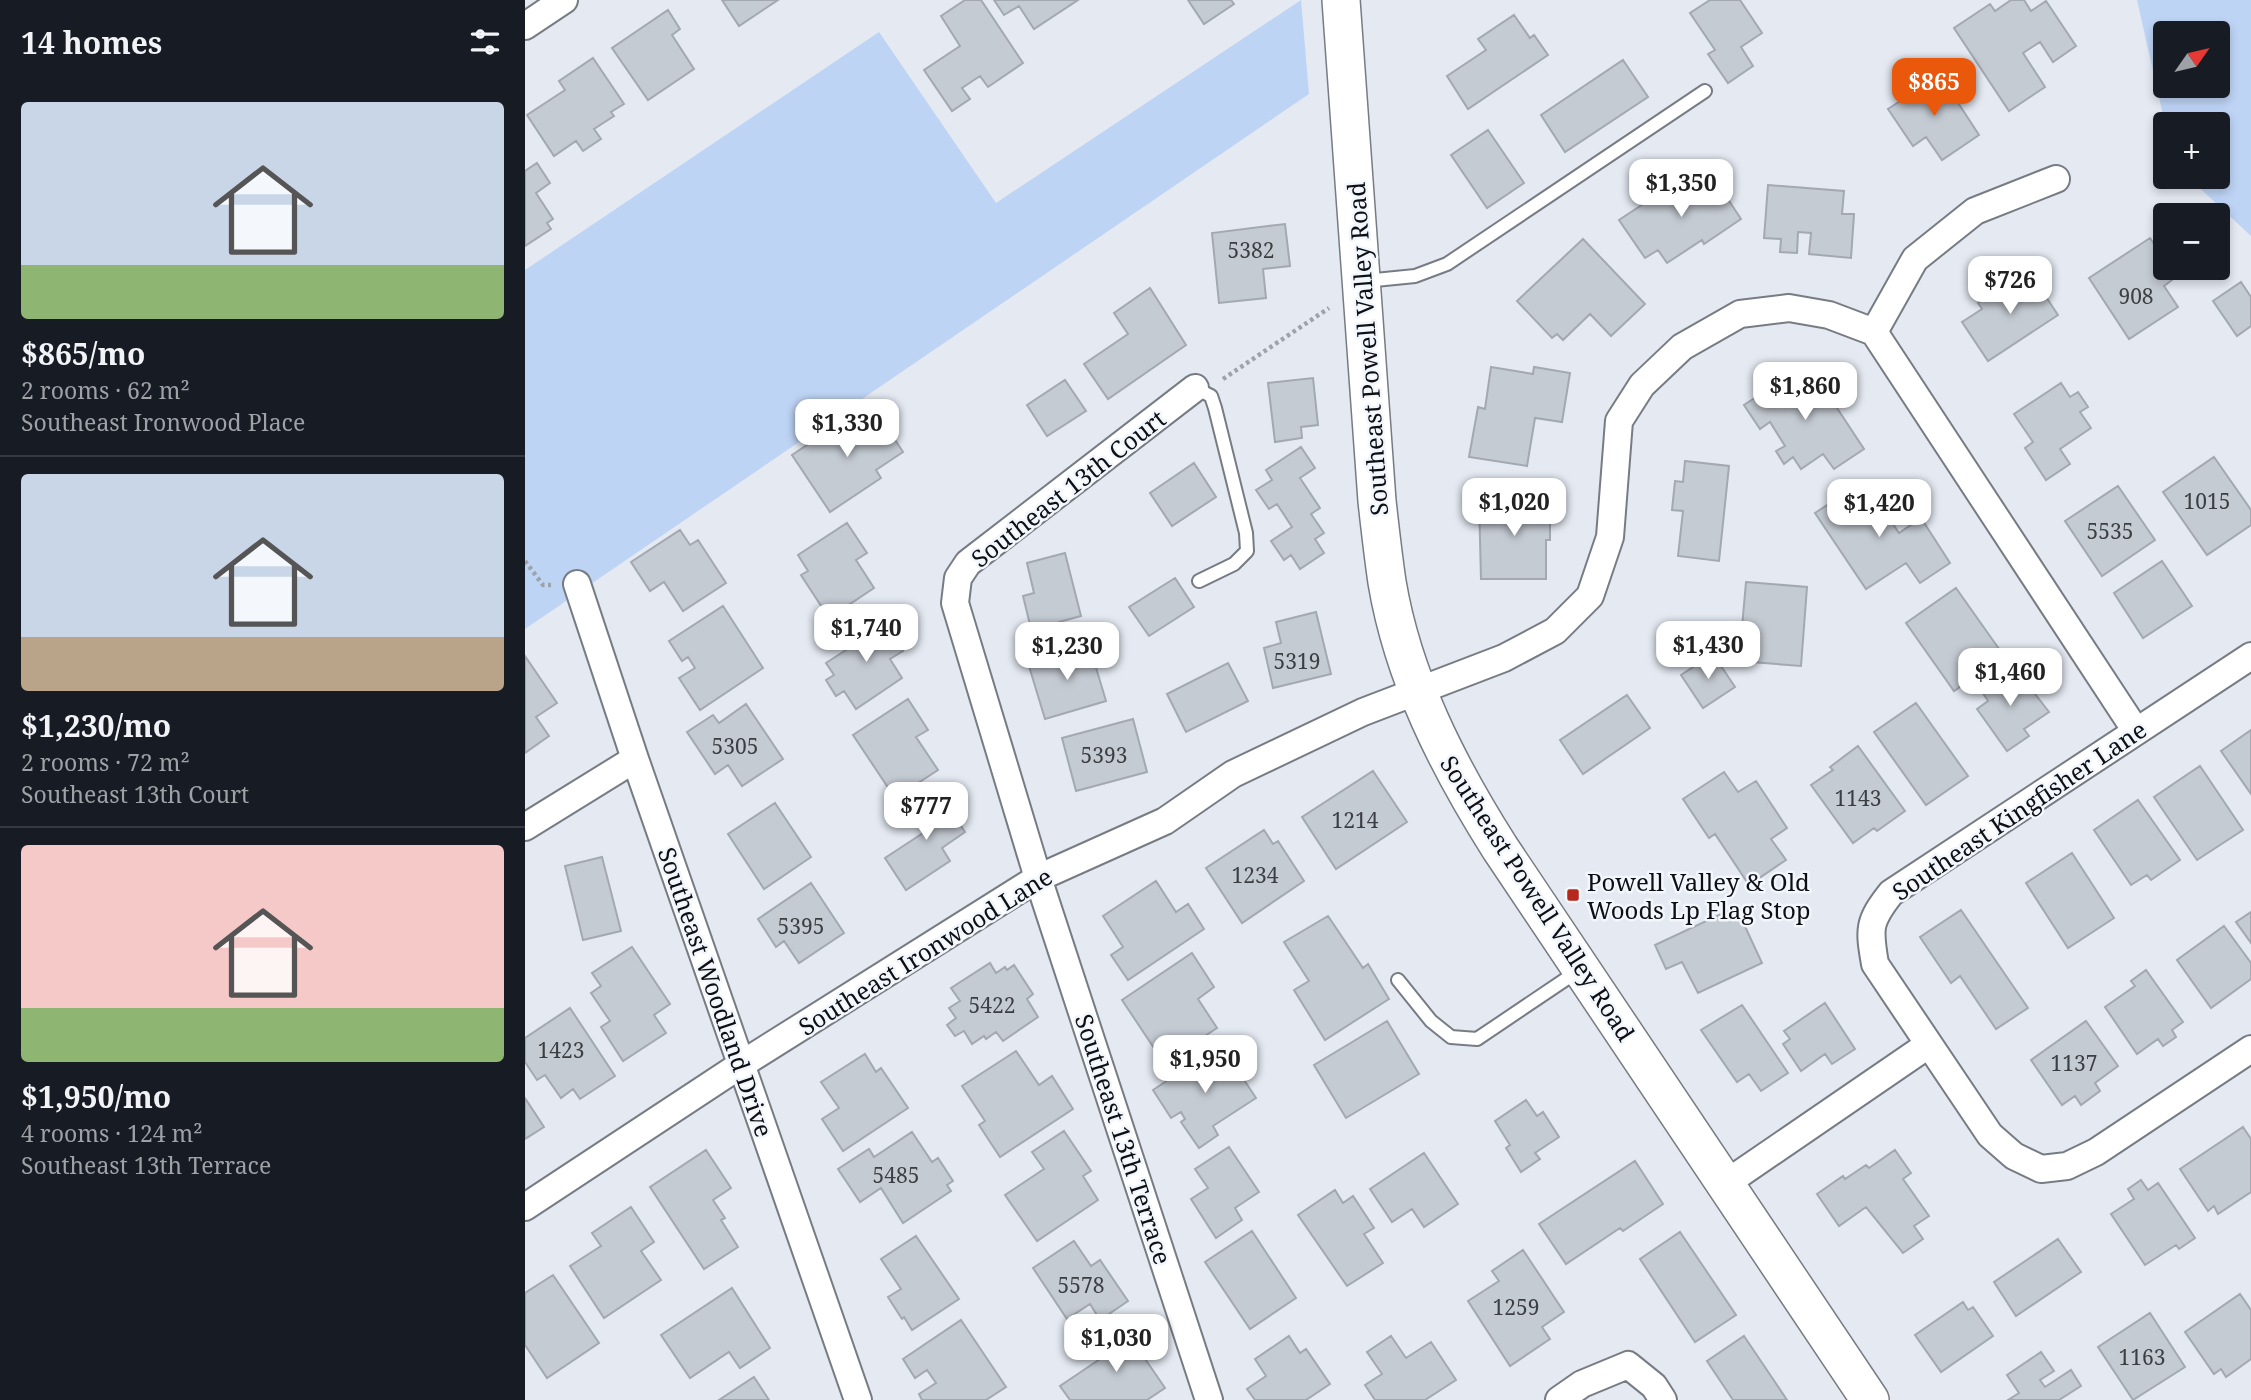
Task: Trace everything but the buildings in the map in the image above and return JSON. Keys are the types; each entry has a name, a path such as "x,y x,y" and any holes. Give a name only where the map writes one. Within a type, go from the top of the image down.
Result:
{"main road":[{"name":"Southeast Powell Valley Road","path":"1341,0 1377,501 1387,583 1417,691 1468,798 1870,1400"}],"street":[{"path":"525,26 564,0"},
{"path":"2056,178 1975,211 1915,259 1874,332 2136,731"},
{"name":"Southeast Ironwood Lane","path":"525,1208 742,1064 1038,878 1165,821 1233,774 1363,712 1504,658 1555,631 1590,596 1610,537 1619,421 1642,385 1682,347 1740,314 1789,309 1829,315 1874,332"},
{"name":"Southeast 13th Court","path":"1038,878 955,603 958,578 968,563 1195,388"},
{"name":"Southeast Woodland Drive","path":"577,584 635,759 858,1400"},
{"name":"Southeast Kingfisher Lane","path":"2251,656 1891,893 1875,912 1870,933 1875,964 1990,1135 2014,1156 2041,1169 2067,1166 2096,1153 2251,1049"},
{"path":"525,827 635,759"},
{"name":"Southeast 13th Terrace","path":"1038,878 1209,1400"},
{"path":"1725,1184 1928,1045"},
{"path":"1559,1400 1582,1384 1629,1365 1654,1386 1663,1400"}],"lane":[{"path":"1362,284 1415,276 1447,264 1705,91"},
{"path":"1195,388 1211,396 1215,408 1246,533 1247,551 1234,564 1199,582"},
{"path":"1398,980 1431,1021 1451,1037 1477,1039 1581,969"}],"path":[{"path":"1195,388 1224,379 1362,284"}],"shaded area":[{"path":"1301,0 1309,94 525,629 525,270 879,32 996,203"},
{"path":"2137,0 2251,0 2251,236 2230,216 2230,203 2216,203 2201,189 2230,189 2230,112 2162,112 2159,98 2230,98 2230,21 2153,21 2153,71"}],"place":[{"name":"Powell Valley & Old Woods Lp Flag Stop","path":"1573,895"}]}
